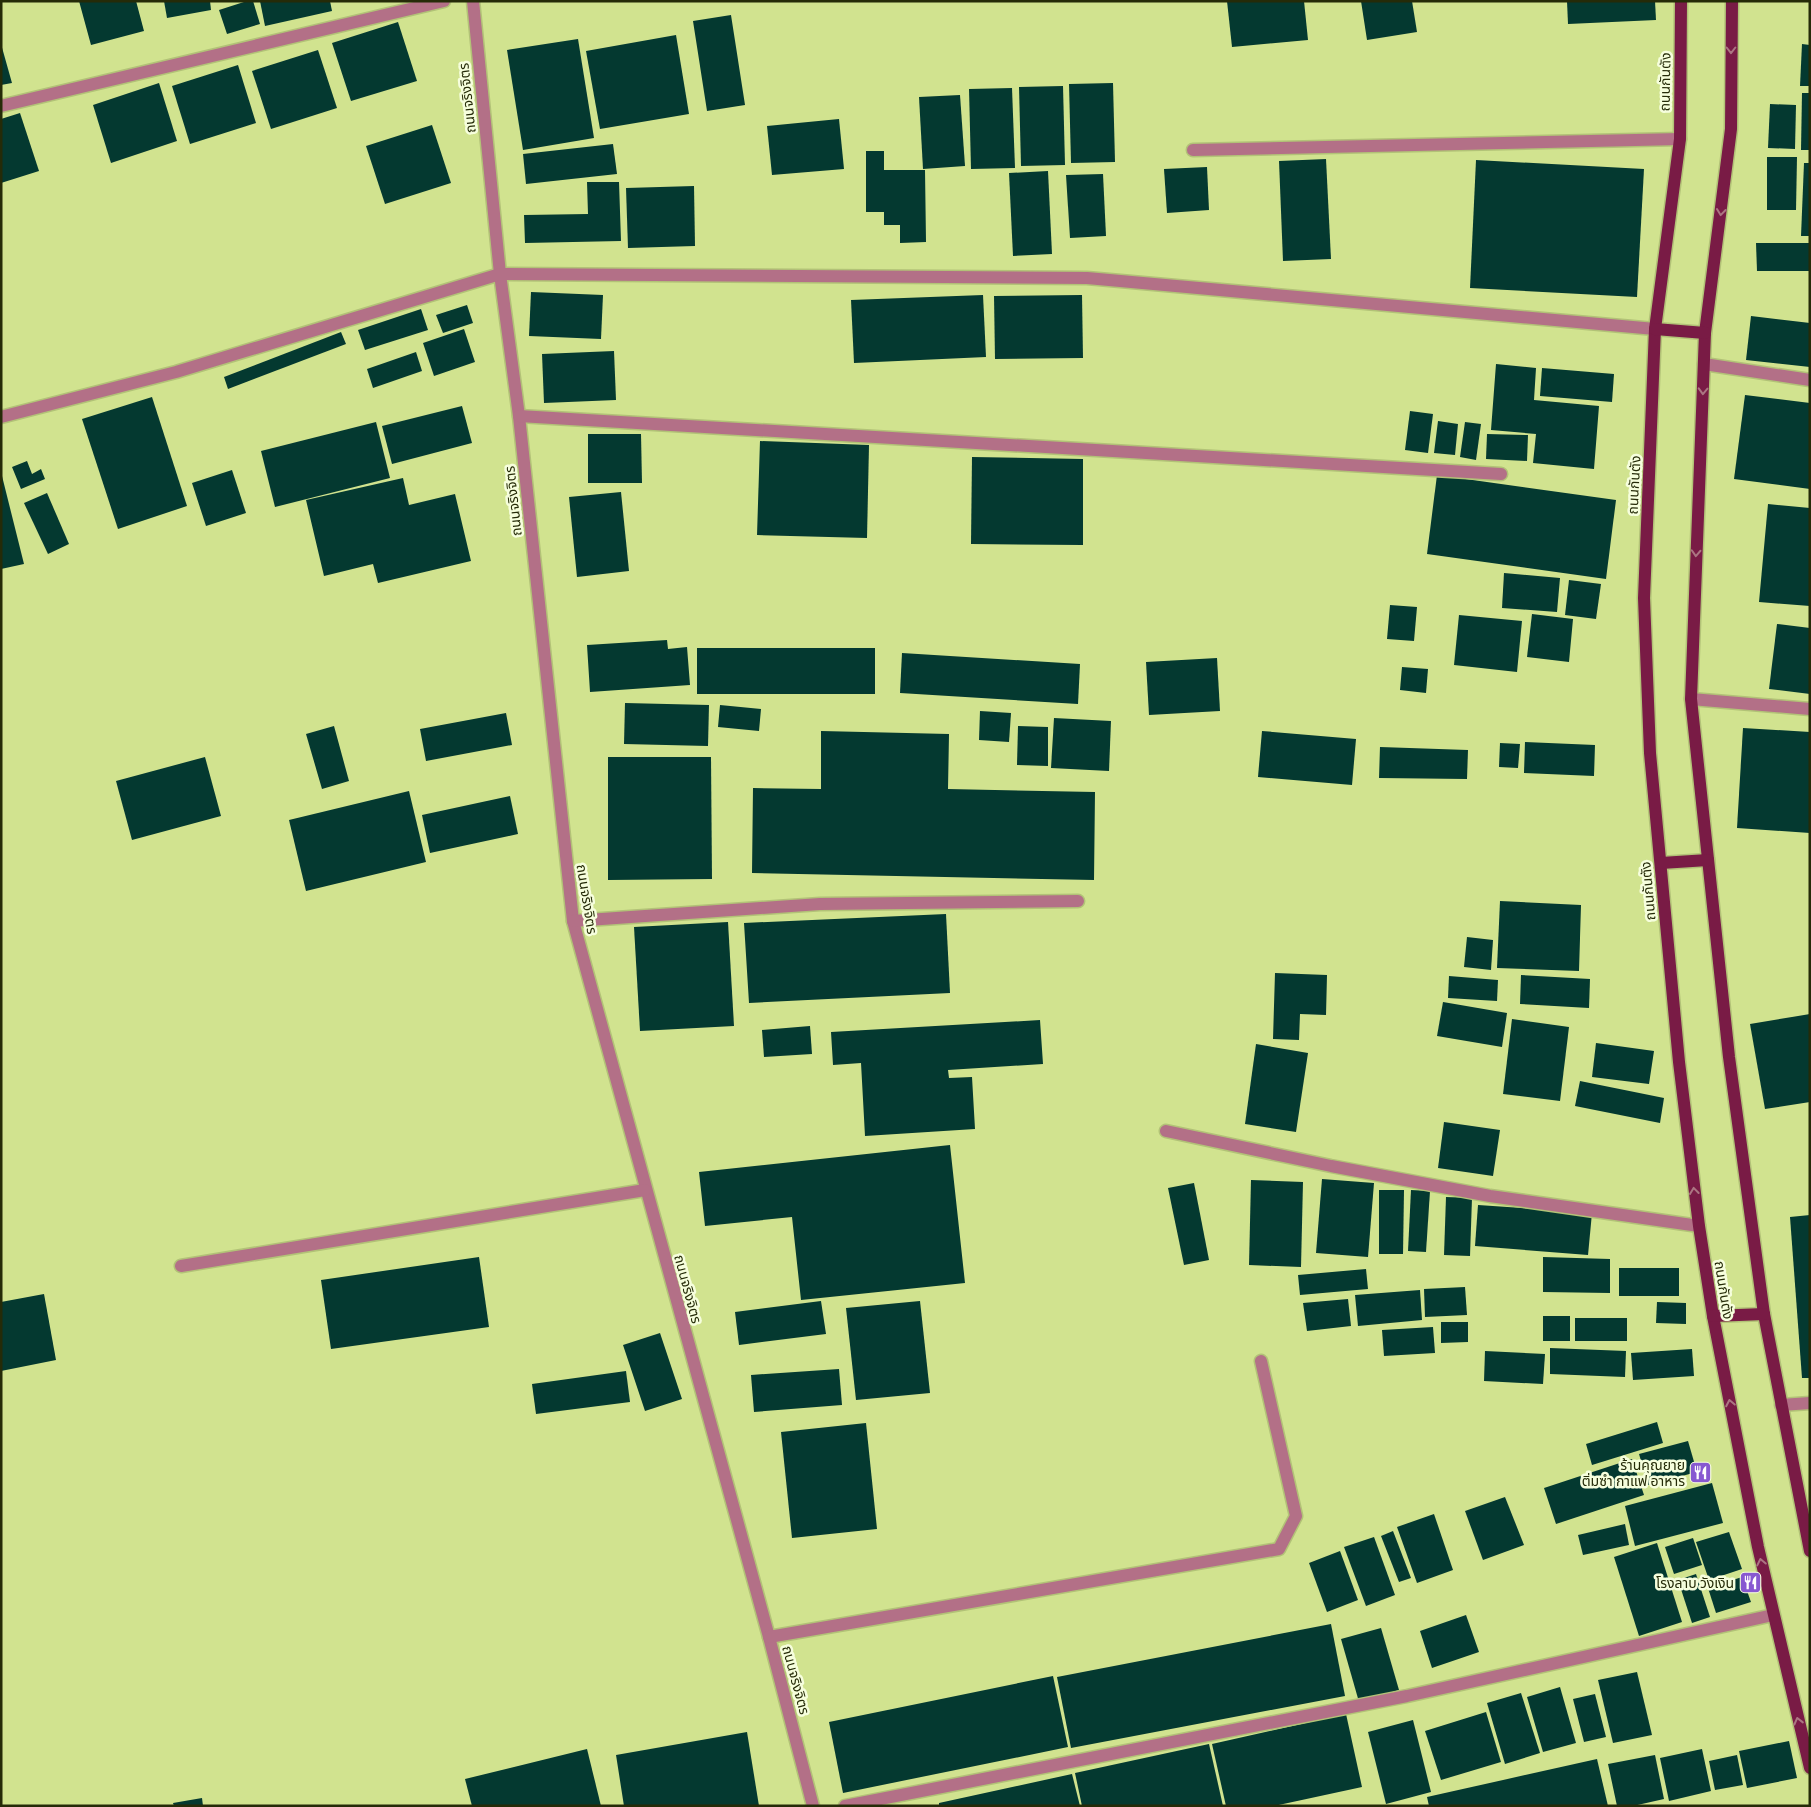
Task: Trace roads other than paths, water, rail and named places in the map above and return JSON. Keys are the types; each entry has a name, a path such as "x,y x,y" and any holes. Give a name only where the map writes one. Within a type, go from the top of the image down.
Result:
{"main road":[{"name":"ถนนกันตัง","path":"1681,1 1680,139 1655,329 1644,598 1650,753 1679,1062 1699,1226 1713,1316 1772,1615 1810,1768"},
{"path":"1732,1 1731,129 1705,333 1691,699 1729,1057 1764,1314 1810,1551"},
{"path":"1655,329 1705,333"},
{"path":"1661,863 1708,860"},
{"path":"1713,1316 1764,1314"}],"street":[{"path":"1,106 444,1"},
{"name":"ถนนจริงจิตร","path":"473,1 500,274 519,416 573,921 645,1190 769,1637 813,1806"},
{"path":"1193,150 1680,139"},
{"path":"1,417 176,372 500,274 1087,278 1655,329"},
{"path":"1704,364 1810,380"},
{"path":"519,416 1501,474"},
{"path":"1691,699 1810,709"},
{"path":"573,921 820,904 1078,901"},
{"path":"1166,1131 1490,1196 1699,1226"},
{"path":"181,1266 645,1190"},
{"path":"769,1637 1279,1549 1296,1516 1261,1361"},
{"path":"1781,1405 1810,1403"},
{"path":"845,1806 1398,1698 1772,1615"}],"place":[{"name":"ร้านคุณยาย ติ่มซำ กาแฟ อาหาร","path":"1701,1473"},
{"name":"โรงลาบ วังเงิน","path":"1750,1583"}]}
